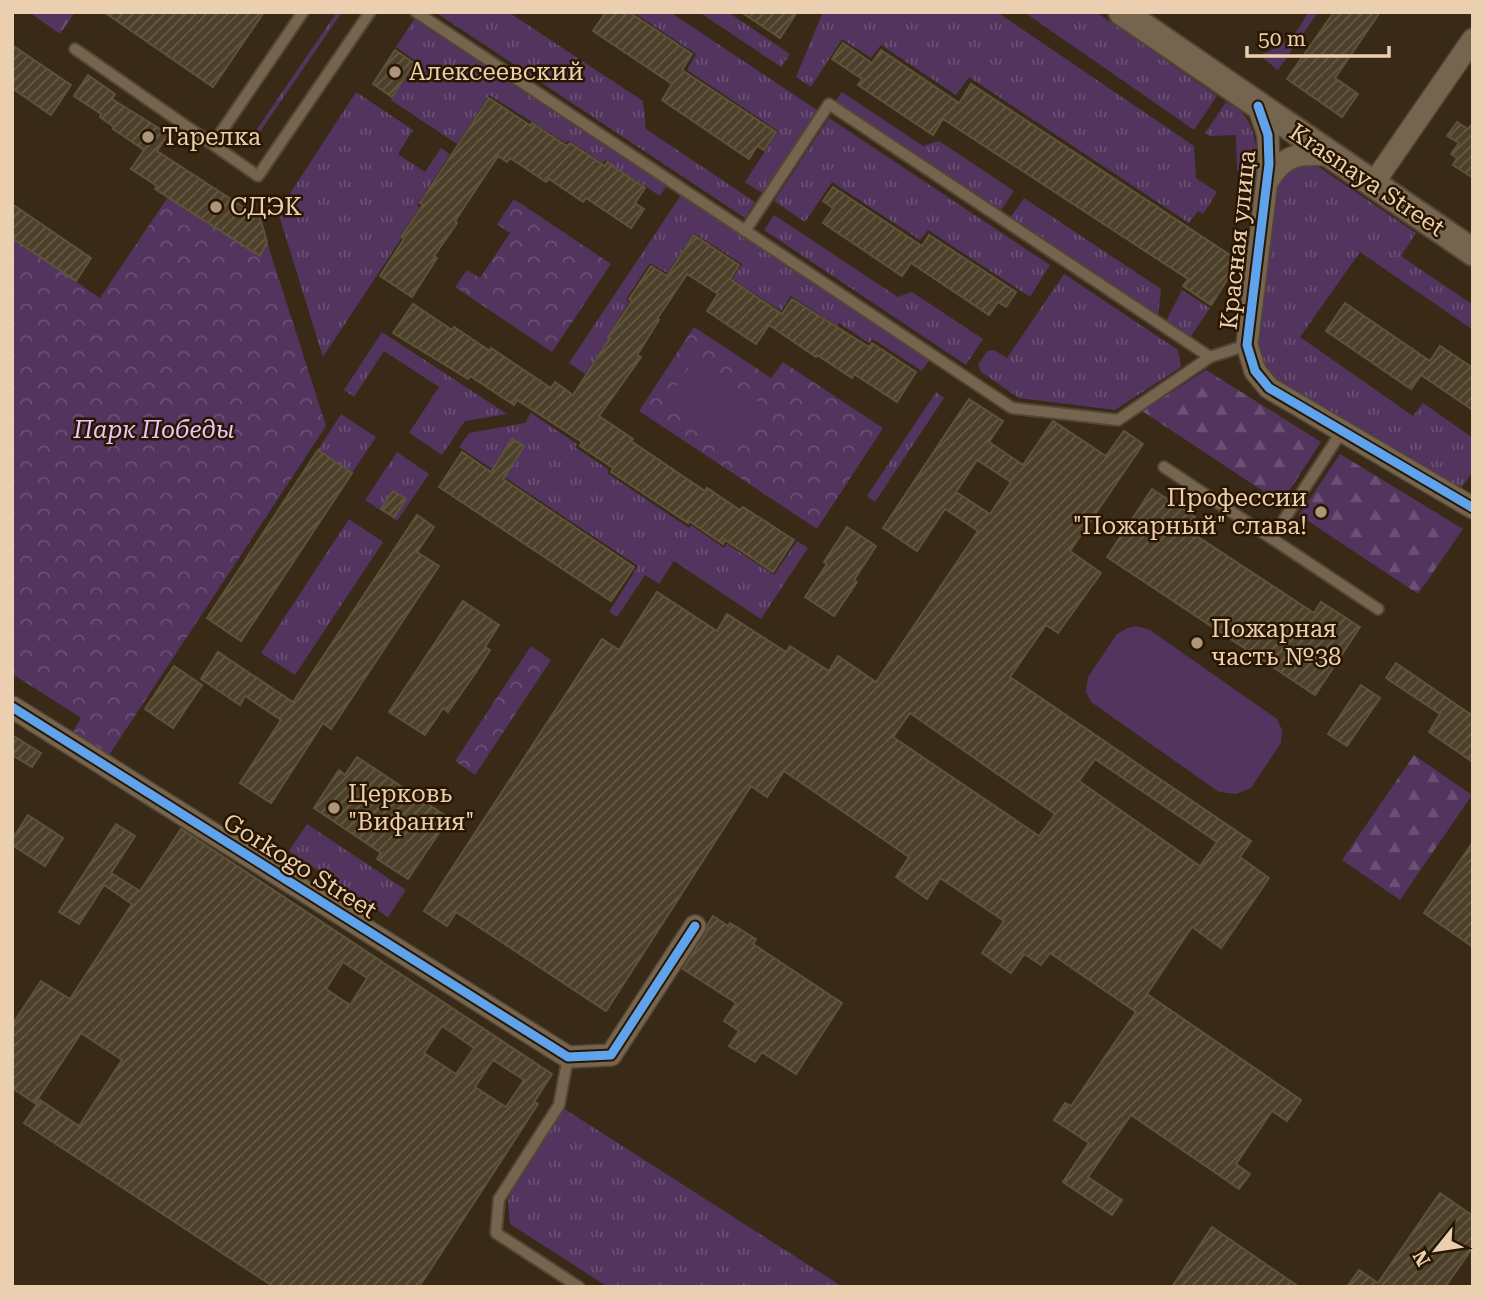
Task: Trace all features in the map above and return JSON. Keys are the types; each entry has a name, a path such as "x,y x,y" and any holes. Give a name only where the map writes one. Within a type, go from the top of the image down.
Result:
{"street":[{"name":"Krasnaya Street","path":"1122,12 1473,252"},
{"path":"1373,184 1473,38"},
{"name":"Красная улица","path":"1258,106 1268,135 1268,181 1247,345 1253,366 1263,383 1473,508"},
{"path":"1268,181 1276,168 1293,157 1309,153 1330,155"},
{"name":"Gorkogo Street","path":"12,707 568,1057"},
{"path":"568,1057 611,1055 695,926"}],"lane":[{"path":"213,144 303,12"},
{"path":"75,49 258,176 370,12"},
{"path":"416,12 1012,408 1118,420 1210,357 1247,345"},
{"path":"746,231 829,104 1210,357"},
{"path":"1272,538 1342,431"},
{"path":"1164,467 1378,609"},
{"path":"568,1057 559,1105 499,1199 496,1233 579,1287"}],"green space":[{"path":"29,12 75,12 60,34"},
{"path":"337,12 342,12 251,145 248,142"},
{"path":"435,12 508,12 643,101 646,129 755,202 745,218"},
{"path":"633,12 670,12 820,112 765,195 745,182 778,131 687,70 696,54"},
{"path":"699,12 728,12 790,54 781,67"},
{"path":"823,12 997,12 1194,146 1196,178 1217,192 1203,214 1198,211 1189,223 969,77 956,95 881,45 871,58 842,39 811,87 796,77"},
{"path":"1024,12 1096,12 1217,96 1194,130"},
{"path":"1308,12 1318,12 1278,70 1259,55 1288,39"},
{"path":"415,18 667,185 660,196 605,160 603,163 568,140 566,143 489,95 457,144 391,100 417,62 396,47"},
{"path":"356,92 413,130 398,154 425,172 441,148 450,154 417,205 420,207 399,237 401,239 323,357 278,212"},
{"path":"842,92 923,146 939,141 1014,191 999,213 834,103"},
{"path":"1226,102 1242,113 1249,122 1256,148 1259,185 1237,170 1236,135 1210,136 1205,133"},
{"path":"829,118 1050,265 1030,297 928,230 920,240 832,182 805,222 774,201"},
{"path":"1308,164 1319,167 1416,233 1401,256 1473,305 1473,330 1360,252 1300,337 1413,416 1423,403 1473,438 1473,471 1459,491 1268,377 1255,346 1277,180 1292,167"},
{"path":"681,195 929,360 922,371 873,339 869,343 791,296 781,311 732,279 742,264 694,233 667,273 650,263 626,299 629,302 607,337 609,338 585,374 569,363"},
{"name":"Парк Победы","path":"168,197 259,256 267,242 326,426 109,755 73,732 81,718 12,676 12,238 100,298"},
{"path":"1024,198 1161,289 1158,318 1009,219"},
{"path":"514,199 611,264 552,352 455,287 467,270 480,278 510,233 497,224"},
{"path":"774,215 898,297 912,292 983,339 966,365 764,230"},
{"path":"1064,274 1178,350 1181,367 1115,410 1019,398 981,372 978,365 987,351 994,350 1007,358"},
{"path":"1182,290 1210,308 1189,339 1165,323"},
{"path":"694,327 771,378 783,362 883,428 817,529 639,411"},
{"path":"382,332 507,414 465,421 442,455 409,433 439,387 384,351 354,397 344,390"},
{"path":"695,359 763,405 735,447 666,401"},
{"path":"1206,370 1321,442 1281,503 1142,411"},
{"path":"936,392 944,398 875,502 867,496"},
{"path":"531,413 577,444 575,447 609,470 607,473 689,528 691,525 724,548 727,544 774,575 797,541 808,548 761,619 674,561 659,584 645,575 617,617 609,612 638,566 459,447 469,433 525,423"},
{"path":"341,414 376,437 352,473 318,450"},
{"path":"397,452 429,474 397,521 365,500"},
{"path":"1340,454 1463,529 1418,594 1299,515"},
{"path":"349,519 383,542 295,675 261,653"},
{"path":"1136,626 1150,630 1277,719 1282,730 1281,743 1251,788 1236,794 1219,792 1091,702 1086,692 1088,677 1117,634"},
{"path":"531,646 551,660 475,775 455,761"},
{"path":"1414,755 1472,795 1400,900 1342,860"},
{"path":"307,824 406,890 388,917 289,851"},
{"path":"563,1108 843,1287 608,1287 510,1224 508,1202 511,1189"}],"building":[{"path":"104,12 264,12 213,87"},
{"path":"606,12 629,12 692,54 682,70 776,132 764,150 757,146 749,159 662,100 672,84 593,31"},
{"path":"741,12 797,12 780,38"},
{"path":"1334,12 1380,12 1335,78 1358,94 1342,117 1287,79"},
{"path":"843,43 872,63 881,50 959,103 971,84 1239,261 1211,305 1183,286 1188,279 943,119 933,135 858,85 862,79 832,59"},
{"path":"12,45 71,85 51,115 12,88"},
{"path":"395,50 414,63 392,97 373,84"},
{"path":"88,75 115,94 112,99 168,134 157,151 260,218 267,242 260,256 155,189 157,186 131,169 144,150 113,129 114,127 100,117 101,114 74,96"},
{"path":"489,98 567,146 570,143 605,166 607,162 645,188 635,203 644,209 631,228 586,198 583,202 549,179 546,182 510,158 507,162 498,156 455,221 457,223 434,256 437,258 412,297 380,276 404,239 401,237 423,205 420,203"},
{"path":"1457,122 1468,129 1473,123 1473,178 1453,165 1457,158 1451,154 1459,143 1447,136"},
{"path":"833,187 922,246 929,235 1016,292 1006,307 998,302 989,315 911,263 902,276 823,223 833,208 823,201"},
{"path":"12,204 91,258 76,281 12,238"},
{"path":"694,235 739,265 730,279 782,314 792,299 869,347 872,343 916,372 897,402 854,374 852,378 817,355 816,357 769,325 756,344 707,311 718,294 687,274 637,355 641,357 599,416 705,491 707,488 740,510 743,507 794,540 773,572 725,540 723,544 689,521 688,523 611,472 613,468 580,446 582,442 517,400 514,405 470,376 468,379 393,333 413,304 452,330 454,327 490,351 491,348 551,388 555,382 573,395 610,338 608,337 632,301 629,299 651,266 667,276"},
{"path":"1345,303 1430,361 1440,346 1473,368 1473,410 1421,375 1411,389 1326,331"},
{"path":"969,399 1003,421 989,442 1023,465 1053,421 1106,456 1124,431 1143,444 1070,551 1101,573 1058,633 1046,625 1010,677 1251,841 1240,857 1269,878 1221,948 1192,927 1147,994 1301,1100 1287,1121 1272,1111 1236,1164 1250,1174 1239,1189 1131,1115 1088,1177 1122,1200 1112,1215 1063,1182 1089,1143 1054,1120 1065,1103 1071,1106 1136,1012 1050,953 1041,965 1024,954 1011,973 982,953 1004,921 940,878 927,899 896,877 909,857 784,771 767,797 751,786 606,1011 456,912 447,926 424,911 602,639 619,650 657,592 717,631 727,614 786,652 790,646 829,671 838,656 876,682 978,531 945,509 917,551 883,528","holes":["977,460 1011,482 990,514 956,492","910,713 1055,814 1039,836 893,737","1095,759 1217,842 1200,866 1079,781"]},
{"path":"512,439 524,446 503,479 634,567 611,601 439,487 462,452 491,472"},
{"path":"318,450 352,473 241,641 207,618"},
{"path":"1152,489 1195,517 1186,529 1314,613 1321,602 1360,627 1315,695 1107,557"},
{"path":"393,491 406,499 394,517 381,509"},
{"path":"417,515 434,527 417,552 439,566 331,729 323,723 271,803 240,783 281,720 245,696 240,705 201,679 218,652 293,702"},
{"path":"847,527 876,546 854,580 857,582 834,616 805,597"},
{"path":"463,601 499,625 485,647 490,650 476,672 448,712 443,708 425,735 389,712"},
{"path":"1396,663 1473,716 1473,762 1429,732 1440,714 1386,678"},
{"path":"174,666 202,685 173,728 145,709"},
{"path":"1361,685 1380,698 1347,746 1328,734"},
{"path":"12,735 41,753 32,767 12,755"},
{"path":"357,757 449,818 408,879 377,859 381,853 314,808 339,770 345,775"},
{"path":"28,815 63,838 45,866 12,845 12,840"},
{"path":"116,824 135,836 111,873 140,891 181,829 552,1074 534,1102 538,1104 419,1287 274,1287 24,1123 40,1100 79,1126 122,1060 81,1033 35,1103 12,1088 12,1025 41,981 70,999 132,904 104,885 79,924 59,912","holes":["343,962 367,978 350,1005 326,989","442,1026 474,1048 456,1074 424,1053","493,1060 524,1080 506,1107 475,1087"]},
{"path":"1473,842 1473,947 1424,913"},
{"path":"713,916 756,939 753,944 842,1003 796,1074 762,1052 755,1062 729,1046 739,1031 724,1021 736,1003 683,969 706,933"},
{"path":"1440,1193 1473,1216 1473,1247 1445,1287 1347,1287 1359,1270 1378,1283"},
{"path":"1212,1227 1299,1287 1172,1287"}],"cycle path":[{"path":"1258,106 1268,135 1269,164 1247,345 1255,371 1269,388 1473,508"},
{"path":"12,707 568,1057 611,1055 695,926"}],"place":[{"name":"Алексеевский","path":"395,72"},
{"name":"Тарелка","path":"148,137"},
{"name":"СДЭК","path":"216,207"},
{"name":"Профессии \"Пожарный\" слава!","path":"1321,512"},
{"name":"Пожарная часть №38","path":"1197,643"},
{"name":"Церковь \"Вифания\"","path":"334,808"}]}
